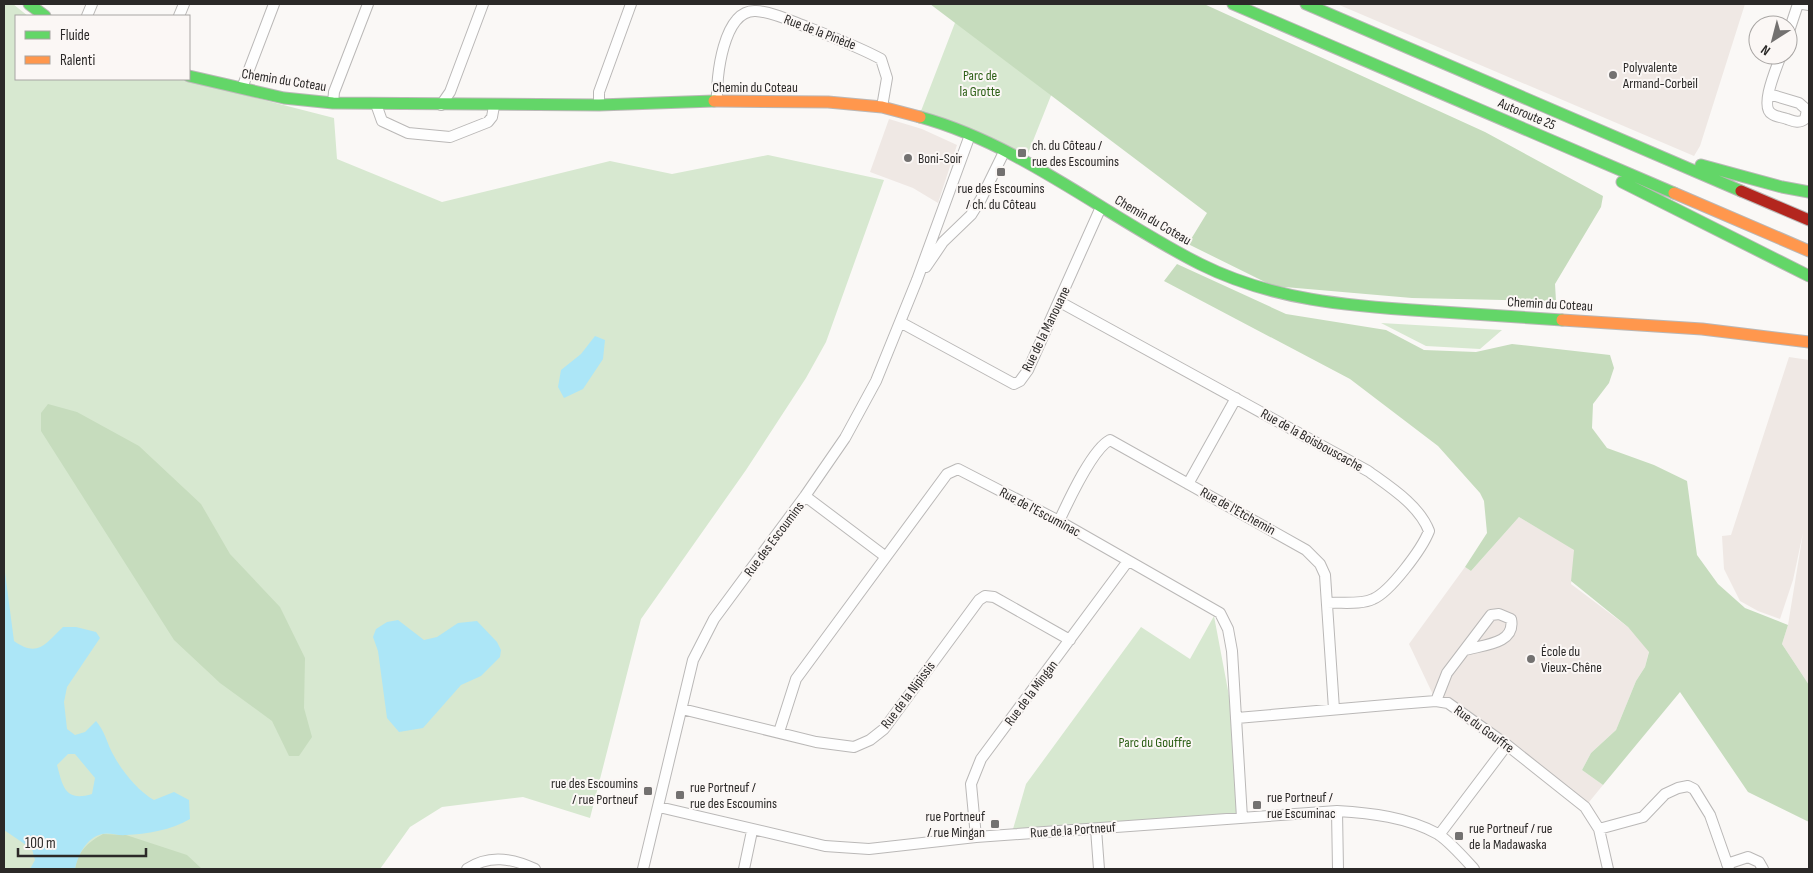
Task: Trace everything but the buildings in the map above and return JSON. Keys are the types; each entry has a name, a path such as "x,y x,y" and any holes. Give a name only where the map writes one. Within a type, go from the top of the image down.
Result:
{"main road":[{"path":"30,4 44,15"},
{"name":"Autoroute 25","path":"1233,4 1809,251"},
{"name":"Autoroute 25","path":"1306,4 1809,220"},
{"name":"Chemin du Coteau","path":"190,76 284,98 333,103 494,106 717,101 828,102 882,107 930,120 970,135 1004,152 1219,273 1256,288 1299,299 1390,309 1696,328 1809,342"},
{"path":"1504,120 1691,218 1809,276"},
{"path":"1664,157 1728,171 1782,188 1809,192"}],"street":[{"path":"242,88 274,4"},
{"path":"333,103 334,92 368,4"},
{"path":"441,105 450,92 483,4"},
{"path":"599,105 599,92 631,4"},
{"path":"1803,4 1809,5"},
{"name":"Rue de la Pinède","path":"717,101 724,40 736,19 754,10 776,15 841,40 881,59 887,78 882,107"},
{"path":"1769,94 1778,65"},
{"path":"376,104 382,121 408,132 450,137 488,122 492,117 494,106"},
{"name":"Rue des Escoumins","path":"643,869 693,660 714,619 805,496 845,438 876,381 917,280 970,135"},
{"name":"Rue des Escoumins","path":"917,280 943,242 976,207 1004,152"},
{"name":"Rue de la Manouane","path":"900,322 1014,384 1020,381 1028,370 1060,302 1101,207"},
{"name":"Rue de la Boisbouscache","path":"1060,302 1368,471 1394,489 1425,522 1429,531 1425,540 1381,594 1367,601 1327,603"},
{"path":"1188,484 1236,398"},
{"name":"Rue de l'Etchemin","path":"1059,521 1075,488 1096,454 1105,442 1110,440 1306,550 1320,564 1325,575 1334,709"},
{"name":"Rue de l'Escuminac","path":"778,732 796,678 947,474 958,469 1059,521 1220,613 1228,629 1237,718 1242,818"},
{"path":"805,496 886,557"},
{"name":"Rue de la Mingan","path":"976,837 971,784 981,759 1128,561"},
{"name":"Rue de la Nipissis","path":"682,709 816,742 854,747 870,740 884,729 979,600 986,596 994,597 1070,640"},
{"path":"1436,701 1447,673 1491,615 1499,614 1511,619 1513,628 1511,634 1504,639 1465,650"},
{"name":"Rue du Gouffre","path":"1237,718 1436,701 1448,703 1462,711 1507,745 1585,807 1599,830 1608,869"},
{"path":"1439,835 1507,745"},
{"path":"1599,830 1643,817 1665,794 1688,786 1694,789 1710,815 1728,866 1748,857 1760,862 1763,869"},
{"name":"Rue de la Portneuf","path":"659,807 752,831 825,846 869,848 976,837 1337,811 1378,814 1412,823 1439,835 1474,869"},
{"path":"1337,811 1338,869"},
{"path":"1096,829 1099,869"},
{"path":"744,869 752,831"},
{"path":"467,869 496,858 519,862 535,869"}],"shaded area":[{"name":"Polyvalente Armand-Corbeil","path":"1337,4 1745,4 1700,146 1694,156"},
{"path":"889,119 922,129 957,145 938,203 913,188 870,172"},
{"path":"1789,357 1809,360 1809,685 1782,644 1788,625 1803,533 1793,580 1780,619 1758,611 1740,601 1724,569 1722,536 1731,535"},
{"name":"École du Vieux-Chêne","path":"1519,517 1575,550 1571,584 1628,627 1649,651 1645,667 1636,681 1616,730 1591,753 1582,770 1603,785 1585,807 1507,745 1436,701 1409,644 1465,567 1471,571"}],"green space":[{"path":"4,4 13,4 27,15 15,15 15,80 186,80 334,118 337,159 442,202 610,161 672,174 768,155 884,180 826,342 806,378 746,470 641,619 590,818 523,797 442,807 410,827 380,869 4,869"},
{"path":"930,4 1204,4 1485,132 1603,196 1601,207 1555,284 1556,301 1412,298 1273,286 1188,244 1207,213"},
{"name":"Parc de la Grotte","path":"958,15 1056,83 1027,156 974,130 921,111"},
{"path":"1177,264 1286,314 1386,330 1424,350 1476,352 1512,344 1610,355 1614,368 1609,383 1593,404 1592,428 1607,448 1654,465 1687,481 1697,555 1718,584 1745,608 1788,625 1782,644 1809,685 1809,822 1748,792 1680,692 1603,785 1582,770 1591,753 1616,730 1636,681 1645,667 1649,652 1628,627 1571,581 1574,550 1519,517 1471,571 1465,567 1487,533 1484,501 1480,493 1438,446 1350,379 1164,281"},
{"path":"1381,323 1502,330 1480,349 1426,346"},
{"path":"48,404 77,412 139,446 201,504 230,554 280,607 305,658 304,708 312,737 299,756 289,756 272,721 220,683 174,640 41,431 41,413"},
{"name":"Parc du Gouffre","path":"1214,616 1233,717 1239,815 1011,836 1026,784 1141,627 1190,659"},
{"path":"103,834 126,835 187,855 202,869 75,869 78,857 84,848"}],"water":[{"path":"595,336 605,340 603,359 583,389 564,398 558,387 561,370 581,354"},
{"path":"4,565 14,641 22,646 35,649 41,647 63,627 76,627 96,632 100,638 67,687 64,702 67,729 75,735 85,732 96,721 102,729 117,762 137,787 154,800 174,792 189,800 190,819 167,829 134,834 105,834 96,836 87,843 78,858 75,869 30,869 35,860 32,849 4,830","holes":["68,754 75,754 95,778 92,794 83,796 71,794 67,791 61,780 57,765"]},
{"path":"398,620 424,640 437,637 458,623 477,621 497,642 501,650 500,657 481,676 461,685 423,728 399,732 387,718 378,651 373,637 376,629 387,622"}],"traffic: fast":[{"path":"29,4 44,15"},
{"path":"1233,4 1674,193"},
{"path":"1306,4 1741,191"},
{"path":"190,76 284,98 333,103 599,105 714,101"},
{"path":"920,117 958,129 994,145 1029,163 1131,225 1200,264 1255,286 1311,299 1368,307 1562,320"},
{"path":"1701,165 1782,187 1809,192"},
{"path":"1622,182 1809,276"}],"traffic: slow":[{"path":"714,101 828,102 882,107 920,117"},
{"path":"1674,193 1809,251"},
{"path":"1562,320 1702,329 1809,342"}],"traffic: jam":[{"path":"1741,191 1809,220"}],"place":[{"name":"Polyvalente Armand-Corbeil","path":"1613,75"},
{"name":"ch. du Côteau / rue des Escoumins","path":"1022,153"},
{"name":"Boni-Soir","path":"908,158"},
{"name":"rue des Escoumins / ch. du Côteau","path":"1001,172"},
{"name":"École du Vieux-Chêne","path":"1531,659"},
{"name":"rue des Escoumins / rue Portneuf","path":"648,791"},
{"name":"rue Portneuf / rue des Escoumins","path":"680,795"},
{"name":"rue Portneuf / rue Escuminac","path":"1257,805"},
{"name":"rue Portneuf / rue Mingan","path":"995,824"},
{"name":"rue Portneuf / rue de la Madawaska","path":"1459,836"}]}
